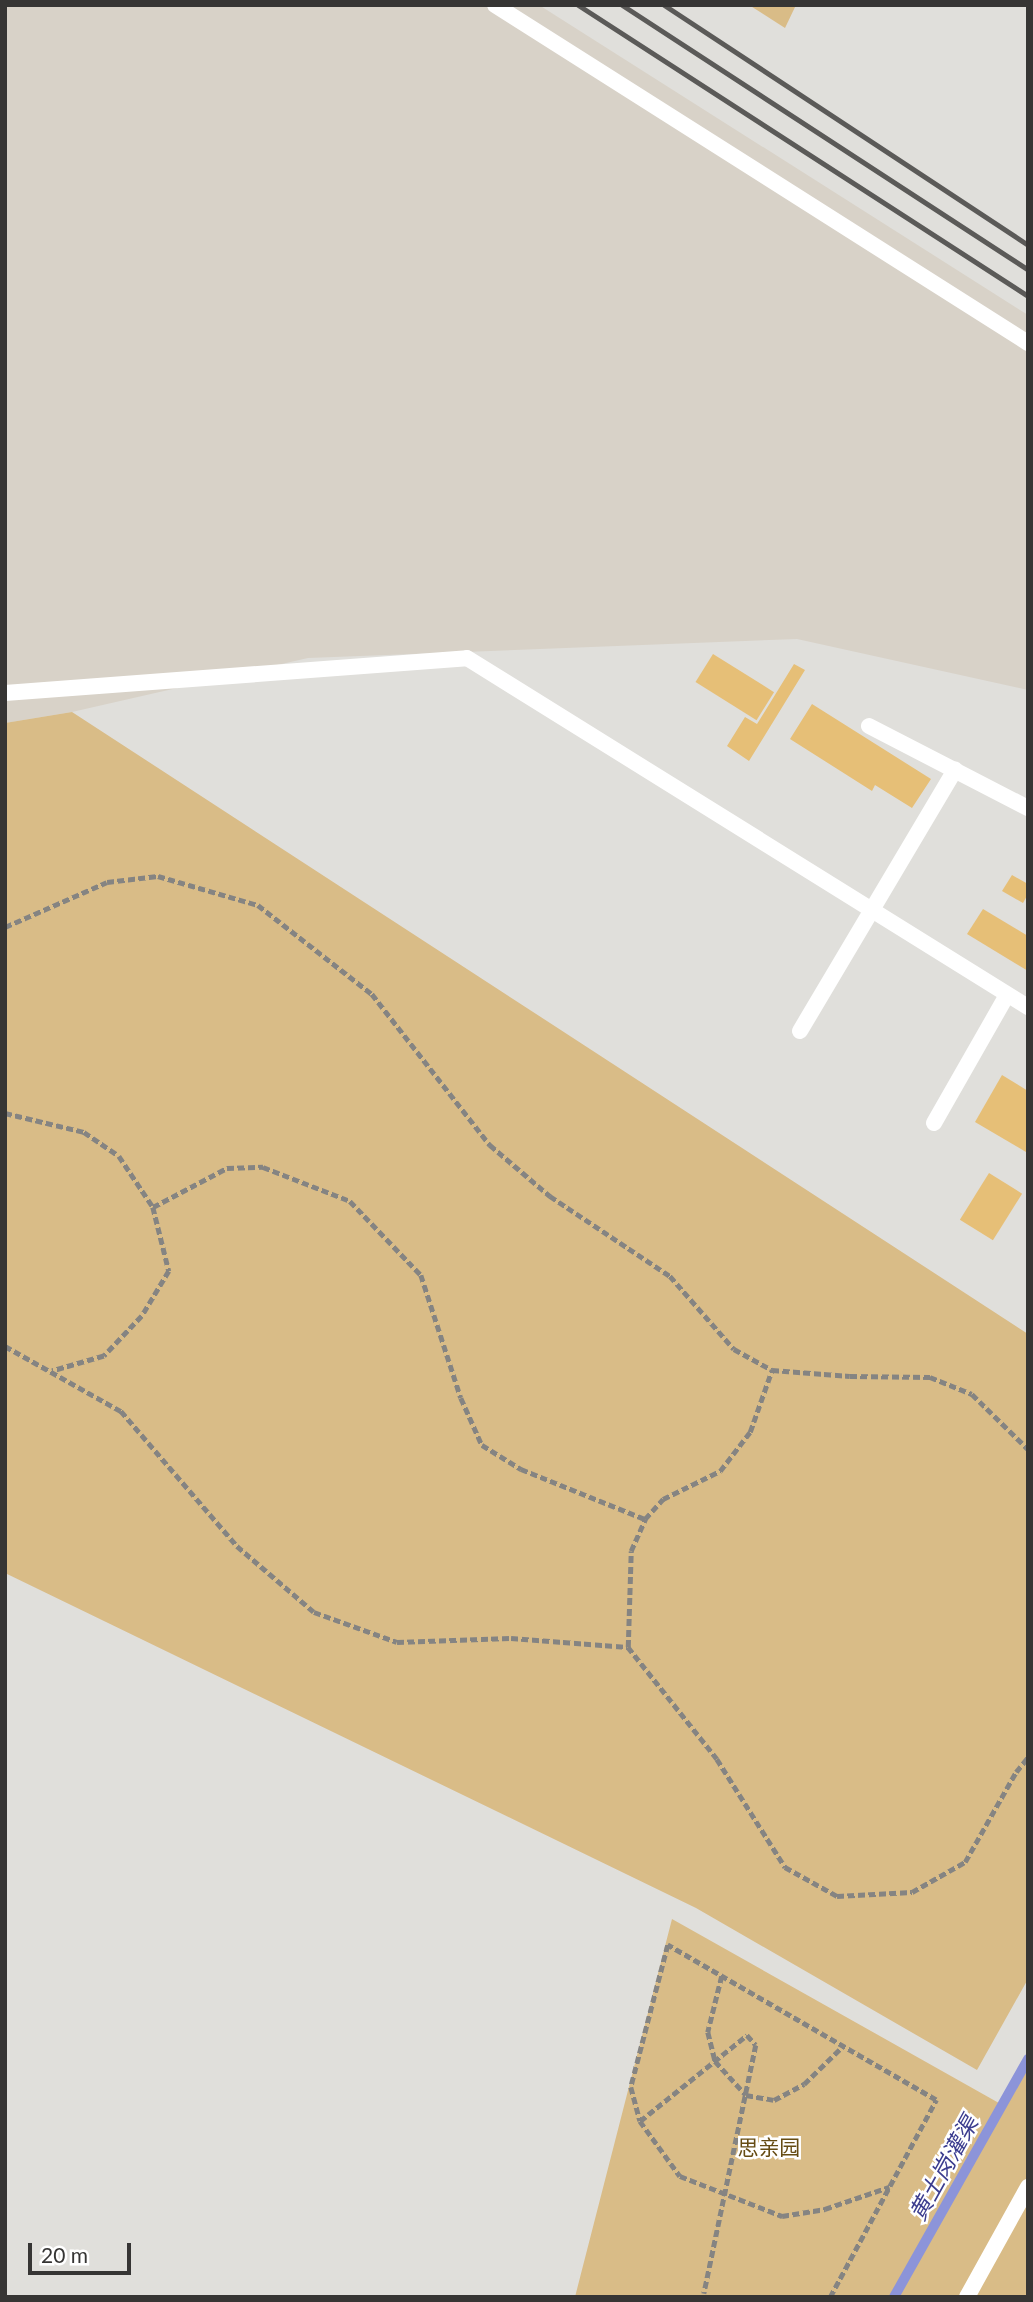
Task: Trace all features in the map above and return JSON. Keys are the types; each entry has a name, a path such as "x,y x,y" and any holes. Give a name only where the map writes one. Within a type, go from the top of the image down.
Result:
{"lane":[{"path":"495,5 1028,342"},
{"path":"5,693 467,657 1028,1007"},
{"path":"869,726 1028,808"},
{"path":"800,1031 955,770"},
{"path":"934,1123 1007,995"},
{"path":"967,2297 1028,2187"}],"path":[{"path":"5,927 107,882 159,876 258,905 372,994 490,1144 551,1196 670,1276 734,1349 772,1370 850,1376 930,1377 972,1394 1028,1450"},
{"path":"5,1113 84,1132 119,1156 153,1207 169,1271 142,1316 104,1356 52,1371"},
{"path":"153,1207 227,1168 262,1167 350,1201 421,1275 461,1398 482,1444 520,1469 645,1519"},
{"path":"5,1346 121,1411 237,1546 314,1612 397,1642 511,1638 628,1647"},
{"path":"772,1370 750,1432 720,1471 663,1499 645,1519 631,1551 628,1647 717,1759 785,1867 836,1896 912,1892 965,1863 1016,1772 1028,1757"},
{"path":"830,2297 936,2100 668,1945 631,2087 640,2121 680,2176 725,2196 782,2216 825,2209 889,2187"},
{"path":"722,1976 708,2032 715,2061 746,2095 774,2100 804,2084 844,2046"},
{"path":"640,2121 747,2035 756,2045 704,2294"}],"shaded area":[{"path":"5,5 539,5 1028,315 1028,690 797,639 308,658 72,712 5,723"}],"green space":[{"path":"749,5 796,5 785,28"},
{"path":"72,712 1028,1334 1028,1979 977,2070 696,1908 5,1573 5,723"},
{"name":"思亲园","path":"672,1919 1006,2107 1028,2068 1028,2297 575,2297"}],"building":[{"path":"713,654 774,692 757,720 696,682"},
{"path":"794,664 805,670 749,761 727,746 745,717 757,724"},
{"path":"812,704 931,779 912,808 875,785 872,791 790,739"},
{"path":"1012,875 1028,884 1028,894 1023,903 1002,891"},
{"path":"983,909 1028,936 1028,971 967,934"},
{"path":"1002,1075 1028,1091 1026,1152 975,1122"},
{"path":"989,1173 1022,1194 993,1240 960,1220"}],"waterway":[{"name":"黄土岗灌渠","path":"894,2297 1028,2059"}],"railway":[{"path":"578,5 1028,296"},
{"path":"622,5 1028,270"},
{"path":"664,5 1028,245"}]}
